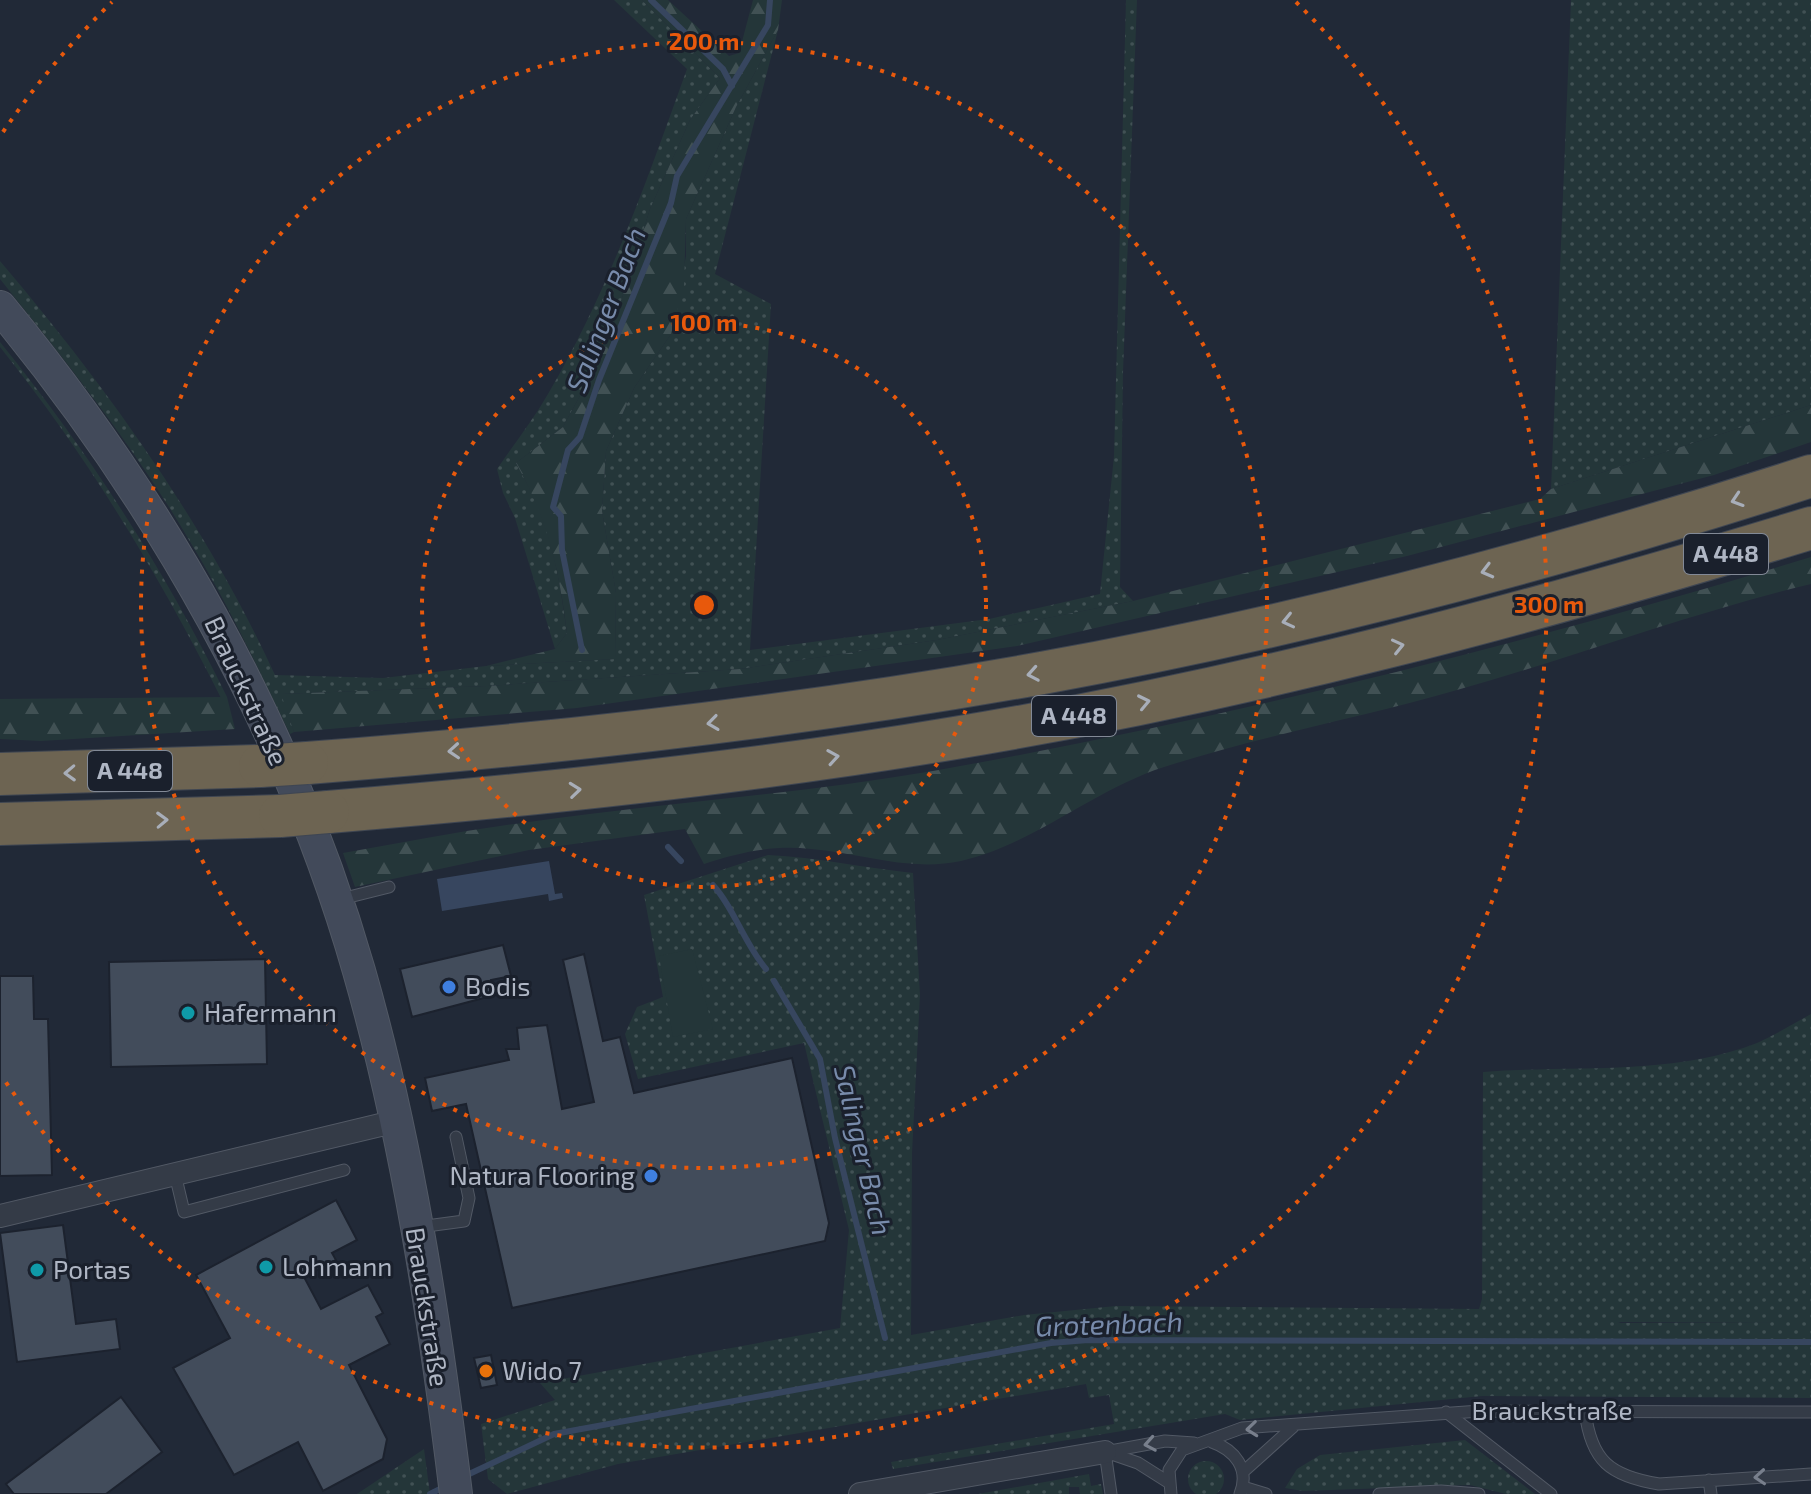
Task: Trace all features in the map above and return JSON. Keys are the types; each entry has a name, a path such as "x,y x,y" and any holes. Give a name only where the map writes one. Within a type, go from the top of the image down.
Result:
{"highway":[{"name":"A 448","path":"0,774 260,766 535,745 666,730 1096,663 1417,590 1695,514 1811,476"},
{"name":"A 448","path":"0,824 328,812 666,780 957,738 1091,713 1424,640 1596,594 1811,528"}],"street":[{"name":"Brauckstraße","path":"0,307 98,433 205,603 252,694 336,901 359,970 397,1121 454,1481"},
{"path":"0,1216 397,1121"},
{"name":"Brauckstraße","path":"860,1494 930,1488 1105,1452"}],"lane":[{"path":"336,901 389,887"},
{"path":"415,1228 464,1221 469,1198 456,1137"},
{"path":"175,1174 184,1212 344,1170"},
{"path":"1585,1411 1593,1450 1620,1474 1659,1484 1811,1474"},
{"path":"1446,1412 1551,1494"},
{"name":"Brauckstraße","path":"1105,1452 1165,1441 1212,1442 1242,1428 1294,1427 1446,1412 1811,1412"},
{"path":"1243,1472 1294,1427"},
{"path":"1212,1442 1232,1453 1243,1472 1242,1490 1266,1494"},
{"path":"1170,1488 1173,1460 1194,1443"},
{"path":"1111,1494 1105,1452 1138,1463 1170,1488"},
{"path":"1709,1480 1711,1494"},
{"path":"1379,1494 1441,1491 1479,1494"}],"green space":[{"path":"614,0 642,0 720,78 690,120 650,209 607,346 563,427 516,463 545,525 556,566 567,633 555,649 497,469 542,404 570,355 608,276 687,69"},
{"path":"642,0 668,0 729,56 739,53 753,0 782,0 778,30 736,107 686,219 684,286 671,334 634,388 606,451 602,511 616,593 615,659 486,666 555,649 567,633 560,587 544,525 516,463 563,427 607,346 650,209 690,120 720,78"},
{"path":"1126,0 1137,0 1123,372 1120,587 1133,601 937,640 740,669 487,686 282,694 294,732 290,734 231,615 171,510 101,408 0,279 0,261 78,358 152,459 218,565 275,675 383,678 486,666 615,659 616,593 602,511 606,451 634,388 671,334 686,256 686,219 736,107 778,30 715,274 771,304 750,650 989,619 1100,594 1114,456"},
{"path":"1571,0 1811,0 1811,405 1551,489"},
{"path":"0,342 64,426 124,513 178,603 227,697 221,698 147,561 92,473 0,347"},
{"path":"1811,405 1811,442 1714,475 1407,556 1017,646 577,708 294,732 281,694 487,686 740,669 937,640 1133,601 1540,499 1551,489"},
{"path":"1811,557 1811,584 1722,608 1457,690 1164,767 1113,789 1014,842 961,861 904,863 830,851 783,848 744,853 704,864 685,829 529,850 355,887 343,853 506,825 883,779 1155,728 1485,649"},
{"path":"227,697 235,729 41,741 0,739 0,699"},
{"path":"768,855 913,873 920,995 912,1153 911,1335 1024,1315 1116,1306 1479,1309 1482,1299 1483,1072 1622,1067 1691,1060 1757,1043 1811,1014 1811,1398 1482,1396 1240,1420 1225,1414 893,1469 891,1462 1114,1424 1109,1395 1089,1398 1086,1384 618,1464 507,1494 488,1479 481,1424 555,1400 540,1383 840,1328 849,1230 804,1043 638,1079 625,1034 637,1007 663,997 644,895","holes":["1618,1322 1777,1322 1621,1323"]},
{"path":"692,949 713,1029 673,1037 659,956"},
{"path":"1465,1440 1535,1494 1506,1494 1470,1485 1303,1491 1285,1488 1297,1469 1320,1455"},
{"path":"424,1449 430,1494 357,1494"},
{"path":"1206,1461 1218,1467 1224,1479 1218,1491 1206,1497 1194,1491 1188,1479 1194,1467"},
{"path":"1089,1474 1091,1486 1101,1484 1103,1494 1080,1494 1079,1487 1069,1487 1069,1494 978,1494"}],"water":[{"path":"549,861 555,894 562,893 563,898 549,901 548,894 442,911 437,879"}],"building":[{"name":"Bodis","path":"503,945 511,976 491,980 495,995 412,1017 400,969"},
{"name":"Natura Flooring","path":"584,954 603,1041 620,1037 634,1093 792,1058 829,1223 825,1241 512,1308 466,1104 432,1111 425,1078 509,1060 506,1049 519,1049 517,1028 547,1025 562,1109 594,1102 563,960"},
{"name":"Hafermann","path":"265,959 267,1064 111,1067 109,962"},
{"path":"0,976 33,976 34,1019 48,1019 52,1175 0,1176"},
{"path":"336,1200 357,1240 332,1253 336,1260 304,1277 321,1309 368,1285 383,1313 376,1317 390,1344 349,1365 387,1439 383,1459 323,1491 298,1442 234,1475 173,1368 230,1338 196,1275"},
{"name":"Portas","path":"63,1225 76,1324 116,1319 120,1349 17,1362 0,1233"},
{"name":"Wido 7","path":"491,1355 497,1385 481,1388 474,1358"},
{"path":"121,1397 162,1452 106,1494 14,1494 6,1484"}],"waterway":[{"path":"651,0 723,69 732,86"},
{"name":"Salinger Bach","path":"582,650 562,550 561,516 553,507 568,450 580,437 599,380 671,203 677,176 768,25 770,0"},
{"name":"Salinger Bach","path":"668,847 681,861"},
{"name":"Salinger Bach","path":"713,885 766,969"},
{"name":"Salinger Bach","path":"774,981 820,1059 835,1138 885,1338"},
{"name":"Grotenbach","path":"465,1476 554,1434 1051,1343 1088,1340 1811,1342"},
{"name":"Grotenbach","path":"430,1494 444,1487"}],"place":[{"name":"Bodis","path":"449,987"},
{"name":"Hafermann","path":"188,1013"},
{"name":"Natura Flooring","path":"651,1176"},
{"name":"Lohmann","path":"266,1267"},
{"name":"Portas","path":"37,1270"},
{"name":"Wido 7","path":"486,1371"}]}
